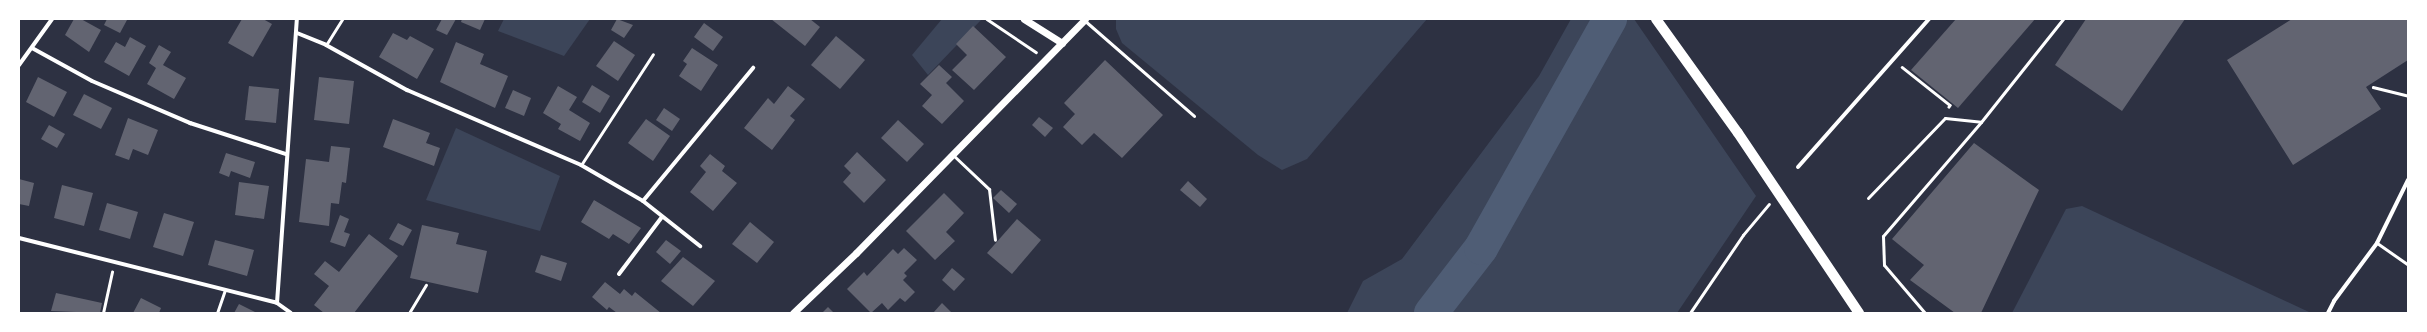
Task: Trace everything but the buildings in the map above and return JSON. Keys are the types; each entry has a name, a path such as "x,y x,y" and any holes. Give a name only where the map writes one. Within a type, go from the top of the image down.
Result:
{"main road":[{"path":"1656,19 1738,134 1859,313"}],"street":[{"path":"19,65 52,19"},
{"path":"277,303 286,154 297,19"},
{"path":"1024,19 1062,43"},
{"path":"1798,168 1929,19"},
{"path":"793,313 953,155 1085,20"},
{"path":"297,33 326,45 408,90 581,165 643,201 700,246"},
{"path":"32,48 92,81 190,123 286,154"},
{"path":"643,201 752,68"},
{"path":"2328,313 2334,301 2377,243 2408,180"},
{"path":"619,274 662,217"},
{"path":"19,238 277,303 291,313"}],"lane":[{"path":"326,45 342,19"},
{"path":"1925,313 1884,265 1883,236 1982,122 2063,19"},
{"path":"1085,20 1194,116"},
{"path":"581,165 653,54"},
{"path":"1868,198 1945,118 1982,122"},
{"path":"953,155 989,189 995,240"},
{"path":"2377,243 2408,265"},
{"path":"409,313 426,285"},
{"path":"217,313 225,290"}],"path":[{"path":"987,19 1046,59"},
{"path":"1893,59 1950,105"},
{"path":"2373,87 2408,96"},
{"path":"1690,313 1743,235 1773,198"},
{"path":"103,313 114,262"}],"shaded area":[{"path":"504,19 590,19 564,56 498,31"},
{"path":"942,19 982,19 928,75 912,55"},
{"path":"1116,19 1427,19 1307,159 1282,170 1258,155 1122,43 1116,29"},
{"path":"1571,19 1634,19 1756,196 1677,313 1347,313 1363,281 1402,259 1539,76"},
{"path":"456,128 560,176 540,231 426,200"},
{"path":"2082,206 2309,312 2012,313 2066,209"}],"waterway":[{"path":"1431,313 1481,248 1610,19"}]}
